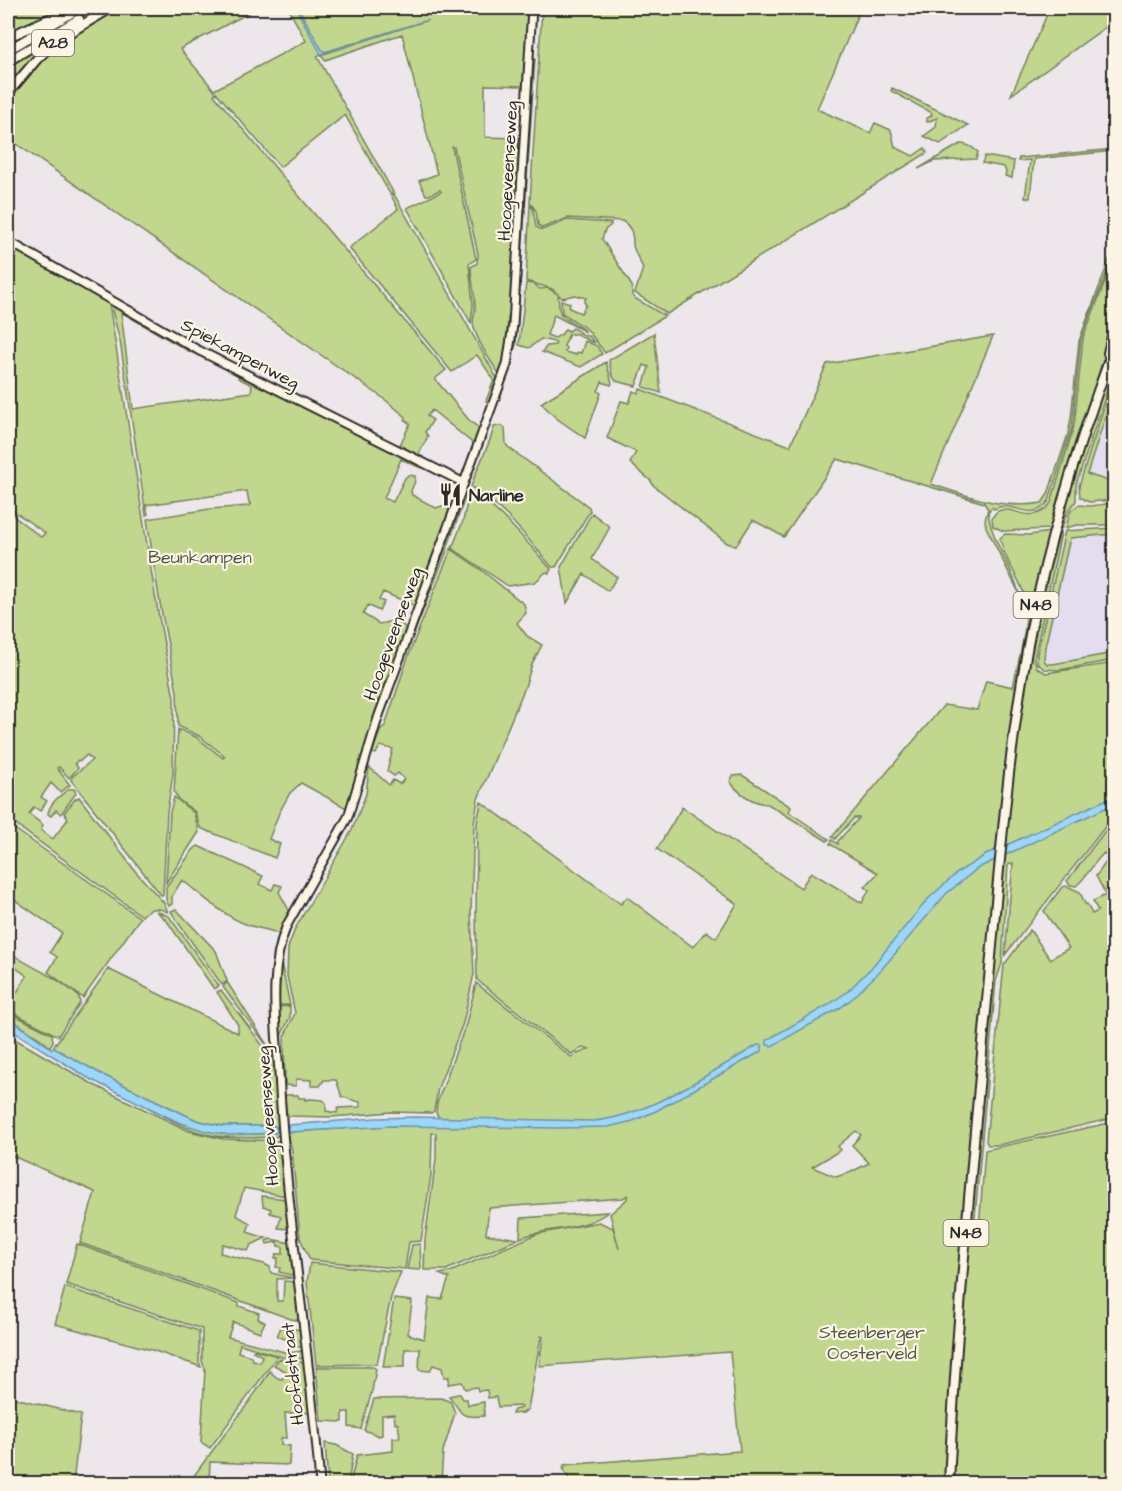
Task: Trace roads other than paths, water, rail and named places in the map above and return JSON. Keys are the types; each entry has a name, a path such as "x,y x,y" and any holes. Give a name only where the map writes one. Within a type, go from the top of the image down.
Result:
{"highway":[{"name":"A28","path":"8,37 74,8"},
{"name":"A28","path":"8,50 80,8"},
{"name":"A28","path":"8,61 101,8"},
{"name":"A28","path":"8,93 52,44 74,28 111,8"},
{"name":"N48","path":"1103,375 1114,329"},
{"name":"N48","path":"949,1484 959,1315 1002,842 1016,718 1037,602 1063,500 1114,347"}],"main road":[{"name":"Hoogeveenseweg","path":"296,1261 279,1076 275,987 280,943 293,913 348,817 378,718 503,378 511,348 532,8"},
{"name":"Spiekampenweg","path":"8,241 198,350 464,483"},
{"name":"Hoofdstraat","path":"296,1261 320,1484"}],"water":[{"path":"296,8 325,52 428,20 321,54"},
{"path":"1114,796 1114,804 978,868 946,894 881,970 854,997 840,1008 772,1046 767,1045 767,1040 847,992 871,968 928,899 958,872 989,853"},
{"path":"8,1017 52,1049 196,1120 222,1126 275,1126 278,1130 275,1133 230,1135 205,1131 178,1122 88,1078 8,1028"},
{"path":"758,1045 762,1045 762,1051 656,1111 633,1121 608,1127 391,1126 289,1132 286,1130 289,1125 376,1118 593,1121 636,1111 657,1102"}],"place":[{"name":"Narline","path":"451,495"}],"park label":[{"name":"Beunkampen","path":"200,557"},
{"name":"Steenberger Oosterveld","path":"872,1342"}]}
